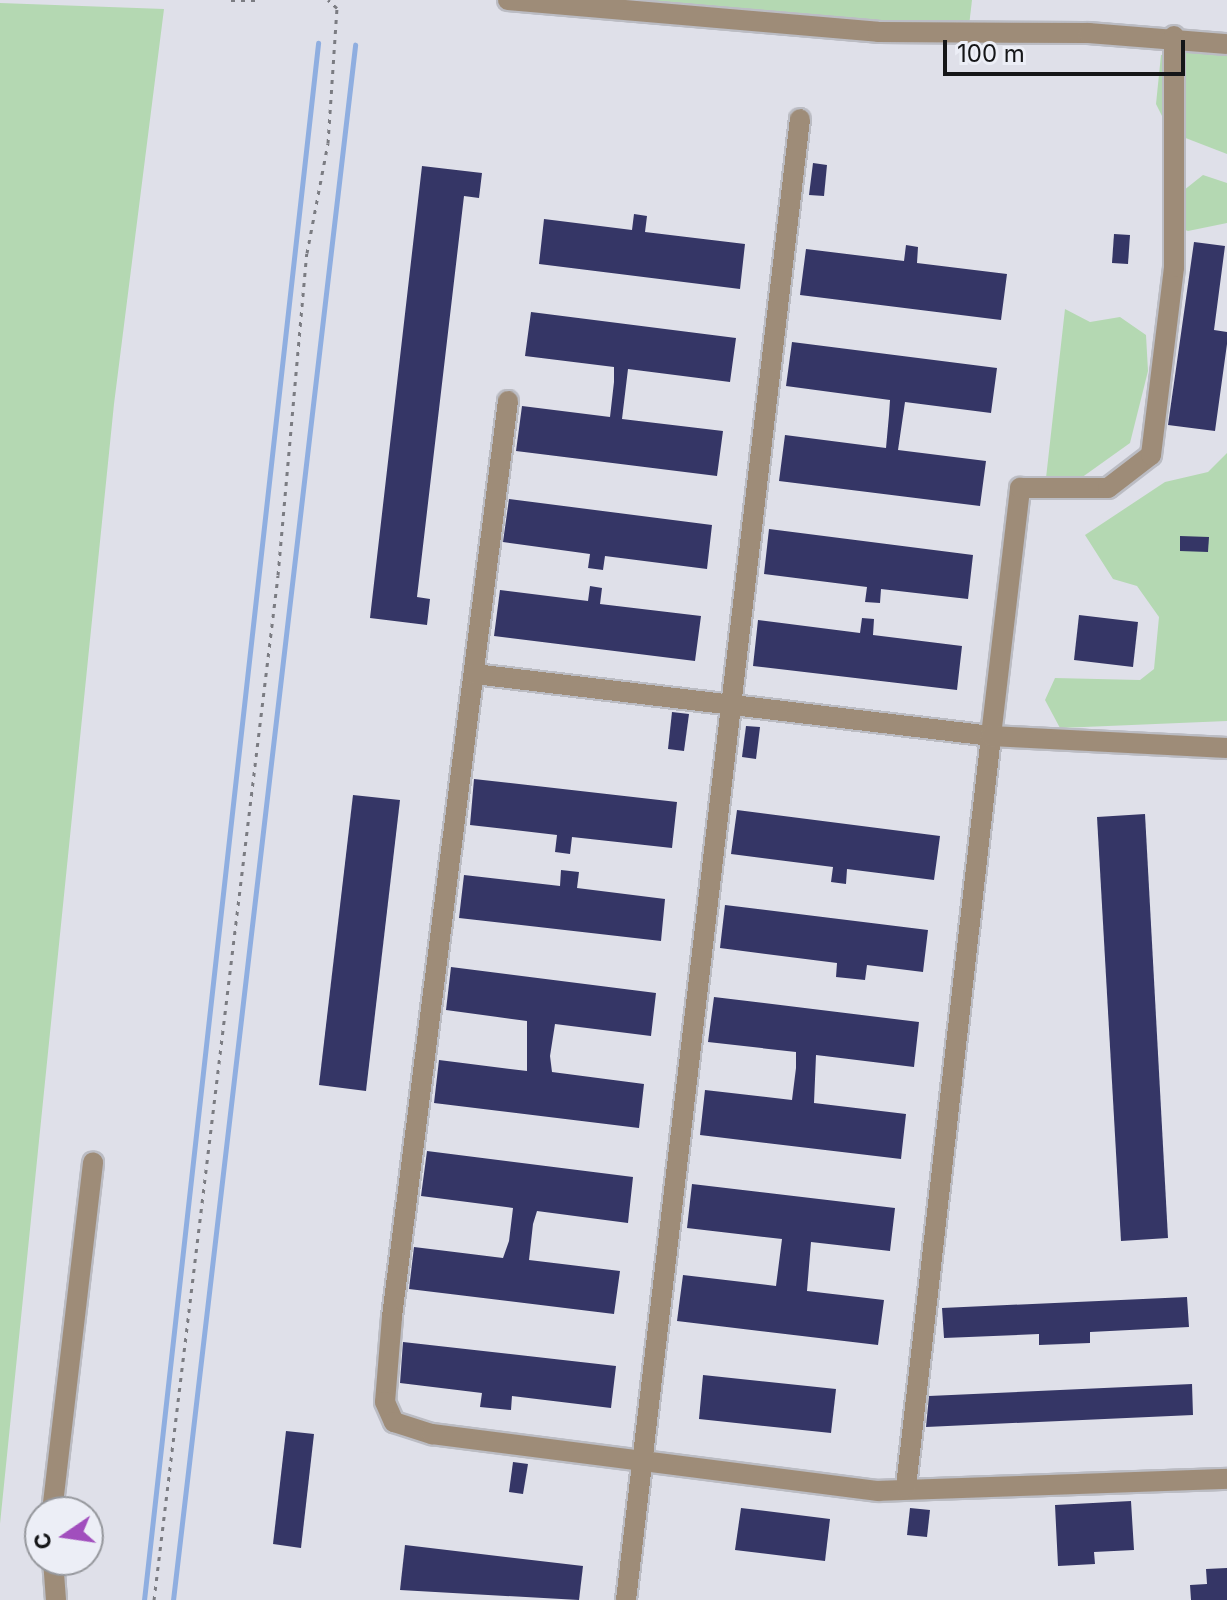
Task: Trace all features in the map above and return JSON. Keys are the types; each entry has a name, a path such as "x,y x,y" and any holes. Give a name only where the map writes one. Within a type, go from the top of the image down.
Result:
{"lane":[{"path":"508,0 878,32 1174,36 1227,44"},
{"path":"906,1487 1020,488 1108,488 1151,455 1174,267 1174,36"},
{"path":"626,1600 800,119"},
{"path":"508,401 385,1402 394,1422 432,1434 798,1485 906,1487 1227,1479"},
{"path":"475,674 731,701 991,736 1227,748"},
{"path":"54,1496 93,1162"},
{"path":"54,1576 56,1600"}],"path":[{"path":"231,0 261,0"},
{"path":"154,1600 278,575 307,253 328,143 337,8 328,0"}],"green space":[{"path":"642,0 972,0 969,26 872,24"},
{"path":"0,3 164,9 114,404 0,1524"},
{"path":"1213,47 1227,50 1227,154 1170,132 1156,104 1161,55"},
{"path":"1203,175 1227,183 1227,223 1188,231 1166,223 1164,206"},
{"path":"1065,309 1090,322 1120,317 1146,335 1148,371 1130,443 1067,488 1046,478"},
{"path":"1227,453 1227,721 1060,728 1045,700 1055,678 1140,680 1154,669 1159,617 1137,586 1113,579 1085,535 1165,482 1208,472"}],"building":[{"path":"813,163 827,165 824,196 809,195"},
{"path":"422,166 482,173 479,198 464,196 417,597 430,599 427,625 370,618"},
{"path":"634,214 647,216 645,232 745,244 740,289 539,264 544,219 632,230"},
{"path":"1114,234 1130,235 1128,264 1112,263"},
{"path":"1194,242 1225,246 1214,330 1227,332 1227,344 1215,431 1168,425"},
{"path":"906,245 918,247 917,263 1007,274 1001,320 800,295 806,249 904,261"},
{"path":"531,312 736,338 730,382 628,369 622,419 723,431 717,476 516,451 522,406 610,417 614,382 614,367 525,356"},
{"path":"792,342 997,368 991,413 905,402 898,450 986,461 980,506 779,481 785,435 886,448 890,400 786,386"},
{"path":"509,499 712,525 707,569 605,556 603,570 588,568 590,554 503,542"},
{"path":"769,529 973,555 968,599 881,589 880,603 865,602 867,587 764,574"},
{"path":"1180,536 1209,537 1208,552 1180,551"},
{"path":"590,586 602,588 600,604 701,616 695,661 494,636 500,590 588,601"},
{"path":"1079,615 1138,622 1133,667 1074,660"},
{"path":"862,618 874,619 873,635 962,646 957,690 753,666 758,620 860,633"},
{"path":"672,712 689,714 684,751 668,749"},
{"path":"746,726 760,727 756,759 742,757"},
{"path":"474,779 677,802 672,848 572,837 570,854 555,852 557,835 470,825"},
{"path":"353,795 400,800 366,1091 319,1085"},
{"path":"737,810 940,836 934,880 847,869 846,884 831,882 833,867 731,854"},
{"path":"1145,814 1168,1238 1121,1241 1097,817"},
{"path":"561,870 579,872 577,888 665,899 661,941 459,918 464,875 560,886"},
{"path":"725,905 928,930 923,972 867,965 865,980 836,977 837,963 720,948"},
{"path":"451,967 656,993 651,1036 555,1024 550,1056 552,1072 644,1084 639,1128 434,1103 439,1060 527,1071 527,1021 446,1010"},
{"path":"714,997 919,1022 914,1067 816,1055 814,1103 906,1114 901,1159 700,1135 705,1090 792,1100 796,1068 796,1052 708,1042"},
{"path":"427,1151 633,1177 628,1223 537,1211 533,1224 529,1260 620,1271 614,1314 409,1289 414,1247 503,1258 509,1241 513,1208 421,1196"},
{"path":"692,1184 895,1208 890,1251 811,1242 807,1291 884,1300 878,1345 677,1321 683,1275 776,1286 782,1239 687,1228"},
{"path":"1187,1297 1189,1327 1090,1332 1090,1343 1039,1345 1039,1334 944,1338 942,1308"},
{"path":"403,1342 616,1366 611,1408 512,1396 511,1410 480,1407 482,1393 400,1383"},
{"path":"703,1375 836,1389 831,1433 699,1419"},
{"path":"1192,1384 1193,1415 926,1427 929,1396"},
{"path":"286,1431 314,1434 301,1548 273,1544"},
{"path":"513,1462 528,1464 523,1494 509,1492"},
{"path":"1131,1501 1134,1550 1094,1552 1095,1564 1058,1566 1055,1505"},
{"path":"741,1508 830,1519 825,1561 735,1550"},
{"path":"910,1508 930,1510 927,1537 907,1535"},
{"path":"405,1545 583,1566 579,1600 400,1590"},
{"path":"1227,1568 1227,1600 1191,1600 1190,1585 1207,1584 1206,1569"}],"waterway":[{"path":"144,1600 318,43"},
{"path":"173,1600 355,45"}]}
